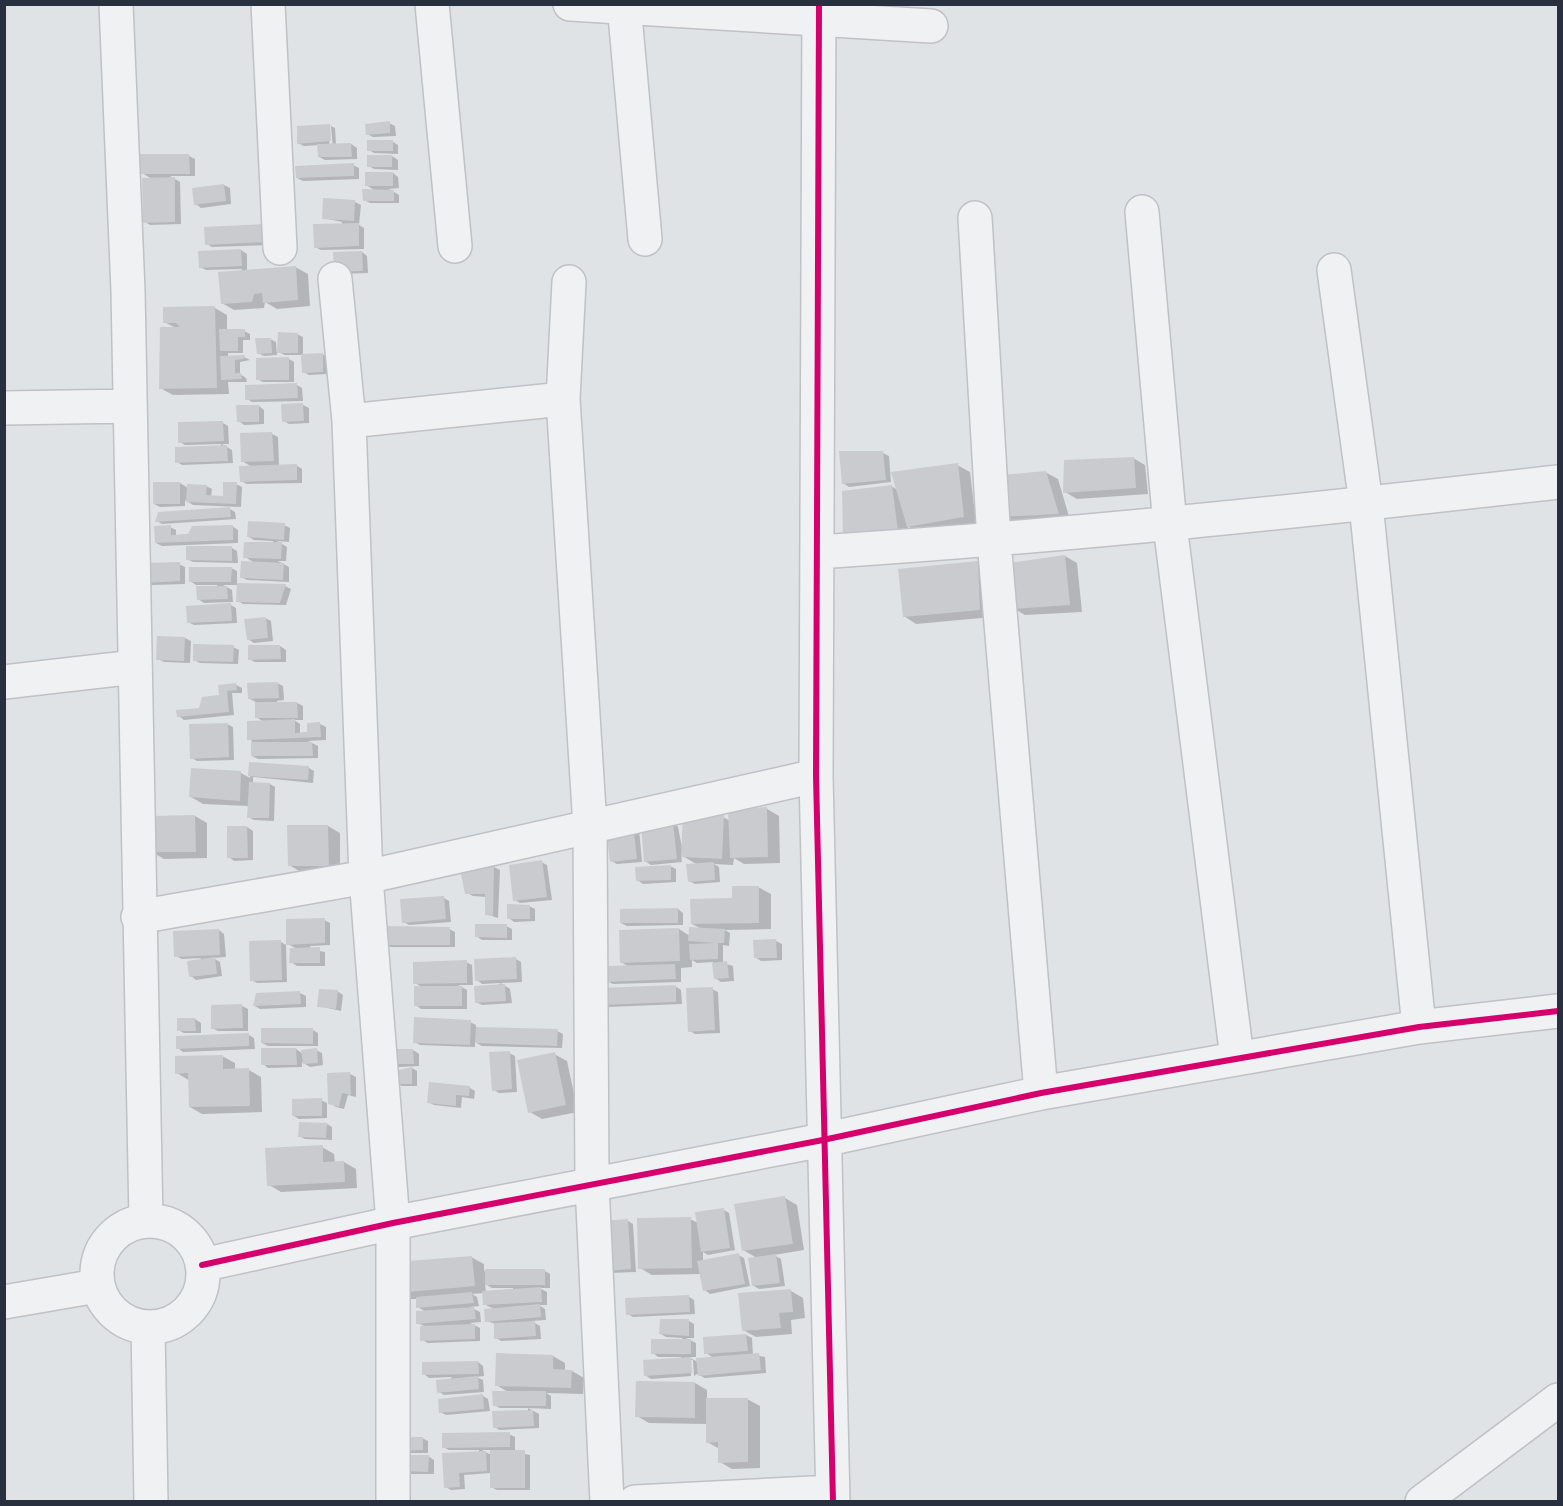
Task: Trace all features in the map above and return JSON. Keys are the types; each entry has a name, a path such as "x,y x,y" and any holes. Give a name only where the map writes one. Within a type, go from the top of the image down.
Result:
{"street":[{"path":"116,4 128,291 138,916 146,1221"},
{"path":"268,4 280,249"},
{"path":"432,4 455,246"},
{"path":"570,4 819,11 931,26"},
{"path":"624,5 645,239"},
{"path":"634,1502 833,1497 816,776 819,11"},
{"path":"1142,212 1170,525 1236,1059"},
{"path":"975,218 994,541 1041,1093"},
{"path":"1334,270 1366,504 1419,1027"},
{"path":"335,279 349,421 366,877 393,1223 393,1502"},
{"path":"569,282 563,399 590,826 592,1185 607,1502"},
{"path":"349,421 563,399"},
{"path":"4,408 130,406"},
{"path":"818,552 994,541 1170,525 1558,482"},
{"path":"4,682 135,667"},
{"path":"138,916 366,877 816,776"},
{"path":"202,1265 393,1223 823,1140 1041,1093 1419,1027 1558,1011"},
{"path":"146,1221 160,1221 176,1227 190,1238 202,1265 201,1288 194,1304 181,1317 166,1325 148,1327 131,1324 116,1315 104,1302 97,1286 96,1268 101,1251 111,1237 125,1227 146,1221"},
{"path":"4,1302 97,1286"},
{"path":"148,1327 151,1502"},
{"path":"1422,1502 1558,1400"}],"building":[{"path":"390,121 390,133 366,135 365,124"},
{"path":"330,124 331,141 297,144 297,126"},
{"path":"367,140 393,140 393,151 367,151"},
{"path":"351,143 352,157 318,157 317,144"},
{"path":"140,154 189,154 190,174 140,174"},
{"path":"367,155 392,155 392,167 367,167"},
{"path":"354,163 354,176 296,178 295,166"},
{"path":"365,172 393,172 393,186 365,186"},
{"path":"175,177 175,222 143,223 142,178"},
{"path":"224,184 226,201 194,205 192,188"},
{"path":"362,189 394,190 394,201 363,201"},
{"path":"323,198 355,200 354,221 322,219"},
{"path":"359,223 359,246 314,248 313,224"},
{"path":"266,224 267,242 205,245 204,227"},
{"path":"241,249 242,266 199,268 198,251"},
{"path":"362,251 363,271 334,272 333,252"},
{"path":"296,266 298,300 263,303 262,293 254,294 252,302 221,304 218,272"},
{"path":"215,306 217,388 159,389 160,327 180,327 176,323 163,323 163,307"},
{"path":"219,329 245,329 245,337 238,337 238,351 220,351"},
{"path":"278,332 298,333 298,353 277,353"},
{"path":"255,338 271,338 272,353 257,354"},
{"path":"323,353 323,372 302,373 301,354"},
{"path":"245,355 244,359 235,360 235,373 241,373 242,379 221,380 220,356"},
{"path":"289,357 289,380 256,380 256,358"},
{"path":"297,383 298,398 245,400 245,385"},
{"path":"303,403 304,421 282,422 281,404"},
{"path":"236,405 259,405 259,422 237,422"},
{"path":"223,421 224,441 178,443 178,422"},
{"path":"272,432 274,461 241,462 240,433"},
{"path":"227,445 228,461 175,463 175,447"},
{"path":"839,451 883,451 886,480 842,484"},
{"path":"1134,457 1136,488 1063,493 1064,460"},
{"path":"958,463 964,517 907,527 891,472"},
{"path":"297,464 297,480 240,482 239,466"},
{"path":"1046,471 1059,514 999,517 1002,475"},
{"path":"153,482 180,482 180,504 153,504"},
{"path":"223,482 237,482 236,504 186,502 187,484 207,485 206,495 223,496"},
{"path":"892,485 898,531 843,537 842,491"},
{"path":"230,507 231,517 155,522 158,512"},
{"path":"248,521 285,523 284,540 247,537"},
{"path":"171,525 171,535 188,534 192,526 233,525 233,540 155,543 154,526"},
{"path":"244,542 282,542 281,559 243,558"},
{"path":"186,546 232,546 232,561 186,560"},
{"path":"1065,555 1070,605 1012,609 1008,563"},
{"path":"241,561 284,563 283,580 240,578"},
{"path":"978,561 980,610 903,617 898,569"},
{"path":"180,562 180,581 145,583 145,563"},
{"path":"189,567 232,567 231,582 189,582"},
{"path":"237,583 286,584 280,603 236,602"},
{"path":"196,586 227,586 228,599 197,600"},
{"path":"231,603 232,621 187,623 186,606"},
{"path":"266,617 268,638 247,640 244,619"},
{"path":"157,636 185,637 184,661 156,660"},
{"path":"193,644 234,645 233,662 193,661"},
{"path":"248,645 280,645 281,659 248,660"},
{"path":"278,682 279,698 248,699 247,683"},
{"path":"236,683 237,690 227,691 229,712 177,717 176,710 199,708 202,697 219,695 218,685"},
{"path":"255,702 297,702 298,718 255,718"},
{"path":"295,719 295,733 307,732 307,723 320,722 321,737 247,740 247,721"},
{"path":"228,723 229,757 190,759 189,724"},
{"path":"251,742 312,742 313,756 251,756"},
{"path":"249,762 309,766 308,780 248,776"},
{"path":"191,768 241,771 240,801 189,797"},
{"path":"249,782 270,783 269,818 247,818"},
{"path":"767,807 768,857 730,858 728,809"},
{"path":"683,814 724,815 722,859 681,857"},
{"path":"195,815 196,852 151,852 150,816"},
{"path":"673,822 677,859 644,862 641,824"},
{"path":"633,824 637,859 610,862 606,827"},
{"path":"287,825 328,825 329,866 288,866"},
{"path":"227,826 247,826 248,858 227,858"},
{"path":"542,860 547,897 513,901 509,865"},
{"path":"714,862 715,880 688,882 686,864"},
{"path":"494,865 493,916 485,915 485,894 465,894 461,874"},
{"path":"671,865 671,880 636,881 635,867"},
{"path":"732,886 759,886 759,923 691,924 690,899 732,898"},
{"path":"444,896 446,919 402,923 400,899"},
{"path":"507,904 530,905 530,919 507,919"},
{"path":"678,908 678,923 620,923 620,909"},
{"path":"325,918 325,943 286,945 286,919"},
{"path":"475,924 507,924 507,938 475,937"},
{"path":"384,926 450,927 450,945 384,945"},
{"path":"689,927 725,929 724,943 718,943 718,959 690,960 689,944 715,943 688,941"},
{"path":"679,928 680,961 620,963 619,930"},
{"path":"219,929 220,955 174,957 173,931"},
{"path":"776,939 777,958 754,958 753,940"},
{"path":"281,940 282,980 250,981 249,941"},
{"path":"320,947 320,963 289,963 290,948"},
{"path":"215,957 217,974 189,977 187,961"},
{"path":"516,957 517,979 475,981 474,959"},
{"path":"467,960 467,983 413,984 413,962"},
{"path":"727,961 729,978 714,979 712,963"},
{"path":"675,964 676,979 606,982 605,966"},
{"path":"505,984 506,1001 475,1003 474,986"},
{"path":"676,985 676,1002 600,1005 599,988"},
{"path":"414,986 462,986 462,1006 414,1006"},
{"path":"713,987 715,1030 688,1032 686,988"},
{"path":"319,989 338,990 336,1009 317,1007"},
{"path":"300,991 301,1004 253,1006 256,993"},
{"path":"242,1004 243,1028 211,1029 211,1005"},
{"path":"414,1017 471,1020 470,1045 413,1043"},
{"path":"177,1018 195,1018 196,1031 177,1031"},
{"path":"476,1027 558,1029 557,1046 475,1043"},
{"path":"261,1028 313,1028 313,1044 261,1043"},
{"path":"249,1033 249,1046 176,1049 176,1036"},
{"path":"261,1048 296,1048 297,1065 261,1065"},
{"path":"317,1048 318,1063 303,1064 301,1050"},
{"path":"391,1049 413,1049 414,1064 392,1064"},
{"path":"510,1051 512,1089 492,1091 489,1052"},
{"path":"555,1052 566,1105 528,1113 517,1060"},
{"path":"223,1055 223,1069 249,1068 250,1106 189,1107 188,1073 175,1074 175,1056"},
{"path":"412,1067 412,1084 394,1084 395,1071"},
{"path":"350,1072 351,1095 342,1093 339,1107 328,1104 327,1073"},
{"path":"429,1082 470,1086 469,1096 456,1095 456,1106 427,1103"},
{"path":"322,1098 322,1116 292,1116 292,1099"},
{"path":"299,1122 327,1123 326,1138 298,1137"},
{"path":"323,1145 323,1162 344,1161 345,1182 267,1186 265,1148"},
{"path":"785,1196 793,1244 742,1251 734,1204"},
{"path":"724,1208 730,1248 701,1252 695,1212"},
{"path":"691,1217 692,1268 638,1269 637,1218"},
{"path":"628,1219 631,1269 604,1271 601,1221"},
{"path":"739,1253 745,1284 703,1291 697,1261"},
{"path":"776,1254 780,1283 752,1286 748,1258"},
{"path":"472,1256 475,1286 397,1293 395,1262"},
{"path":"485,1269 545,1269 545,1285 485,1285"},
{"path":"541,1287 542,1302 483,1305 482,1291"},
{"path":"791,1289 793,1312 779,1313 781,1328 742,1331 738,1293"},
{"path":"472,1292 474,1303 416,1308 416,1297"},
{"path":"689,1295 690,1312 626,1315 625,1298"},
{"path":"540,1304 541,1317 485,1322 484,1309"},
{"path":"474,1307 476,1319 416,1324 416,1311"},
{"path":"660,1319 689,1319 689,1336 659,1334"},
{"path":"535,1321 536,1336 494,1339 494,1323"},
{"path":"475,1324 475,1339 420,1341 420,1326"},
{"path":"746,1334 748,1351 704,1354 703,1337"},
{"path":"651,1339 691,1339 691,1354 651,1354"},
{"path":"496,1353 553,1355 553,1369 572,1370 571,1388 495,1386"},
{"path":"759,1353 761,1370 698,1376 696,1358"},
{"path":"691,1357 692,1373 644,1376 643,1360"},
{"path":"478,1361 479,1374 422,1375 422,1362"},
{"path":"478,1376 479,1389 437,1393 436,1380"},
{"path":"636,1381 695,1382 695,1418 635,1417"},
{"path":"492,1391 546,1391 546,1406 493,1406"},
{"path":"483,1394 484,1409 439,1413 438,1399"},
{"path":"706,1398 748,1398 748,1462 718,1463 718,1442 706,1443"},
{"path":"533,1410 534,1426 493,1428 492,1411"},
{"path":"510,1432 510,1447 442,1448 442,1433"},
{"path":"398,1437 423,1437 423,1450 398,1451"},
{"path":"490,1450 525,1450 525,1488 490,1488"},
{"path":"486,1451 487,1471 459,1473 460,1487 444,1488 442,1453"},
{"path":"402,1455 429,1455 428,1472 401,1471"}],"cycle path":[{"path":"819,4 816,776 833,1502"},
{"path":"202,1265 393,1223 823,1140 1041,1093 1419,1027 1558,1011"}]}
